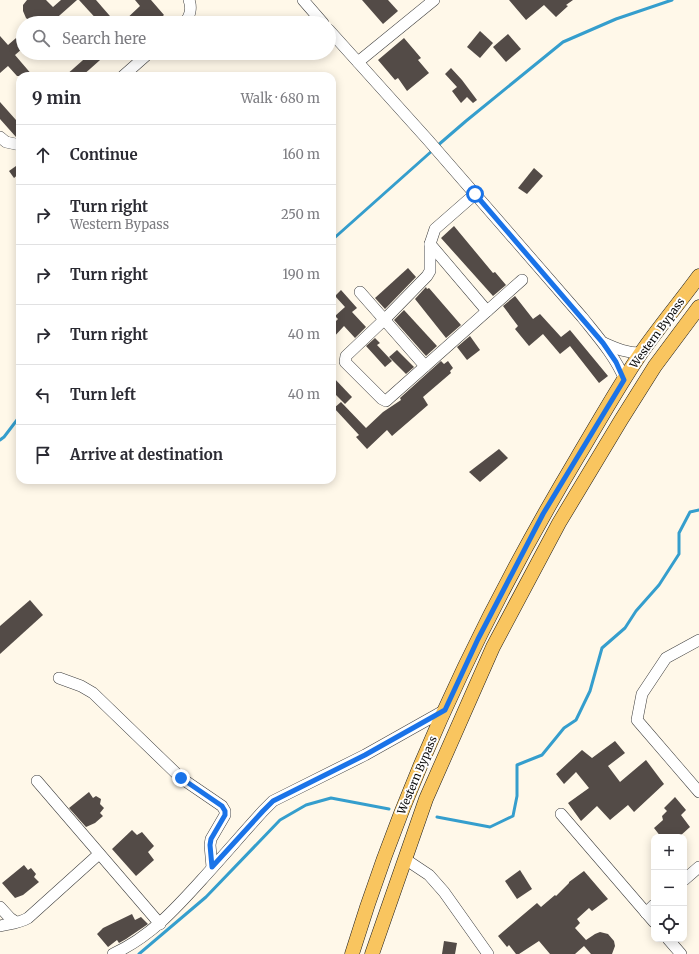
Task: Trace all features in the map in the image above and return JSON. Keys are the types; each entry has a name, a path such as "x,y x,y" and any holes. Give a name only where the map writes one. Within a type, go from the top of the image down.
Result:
{"main road":[{"name":"Western Bypass","path":"352,954 365,910 403,807 478,639 543,514 624,380 699,276"},
{"name":"Western Bypass","path":"372,954 426,799 487,661 559,523 650,374 699,307"}],"street":[{"path":"189,0 189,16"},
{"path":"303,0 317,16"},
{"path":"358,62 434,0"},
{"path":"336,38 475,194 603,343 616,362 624,380"},
{"path":"128,72 141,60"},
{"path":"0,137 6,142 16,144"},
{"path":"475,194 435,229 430,244 430,272 427,276 385,320 346,356 345,359 347,364 382,399 386,401 522,280"},
{"path":"430,244 487,311"},
{"path":"360,292 425,366"},
{"path":"603,343 630,353 642,353"},
{"path":"699,640 666,658 642,694 637,720 699,792"},
{"path":"59,678 81,686 93,693 181,778 222,806 225,811 225,815 211,839 210,845 212,867"},
{"path":"113,954 137,941 160,924 273,801 365,755 445,710"},
{"path":"37,782 160,924"},
{"path":"561,814 650,909"},
{"path":"0,926 23,921 28,918 99,854"},
{"path":"405,859 429,875 439,886 488,954"},
{"path":"687,877 699,867"},
{"path":"0,907 16,922"},
{"path":"671,942 681,954"}],"building":[{"path":"27,0 46,0 53,7 61,0 77,0 59,16 25,16 23,5"},
{"path":"79,0 96,0 110,16 94,16"},
{"path":"135,0 151,0 164,15 129,16 140,6"},
{"path":"362,0 388,0 398,11 383,24"},
{"path":"509,0 573,0 566,5 568,6 556,17 544,5 526,20"},
{"path":"480,31 493,43 480,58 467,47"},
{"path":"508,34 521,49 506,62 493,47"},
{"path":"0,36 8,45 16,38 16,60 19,60 30,72 16,72 16,75 8,66 0,73"},
{"path":"404,38 421,58 418,60 429,73 407,91 398,78 395,80 378,60"},
{"path":"83,60 100,60 87,72 70,72"},
{"path":"451,68 477,100 473,103 467,97 461,103 452,91 457,87 445,74"},
{"path":"0,102 16,120 16,137 0,119"},
{"path":"16,166 16,176 14,178 9,171"},
{"path":"534,168 543,176 527,194 518,188"},
{"path":"454,226 493,273 495,272 506,285 493,296 441,238"},
{"path":"408,268 416,277 385,309 375,298"},
{"path":"426,287 427,289 429,288 461,325 446,338 415,299"},
{"path":"341,290 357,308 352,312 366,327 355,338 344,326 336,335 336,321 338,319 336,315 345,307 336,297 336,295"},
{"path":"515,296 533,319 540,314 561,337 570,330 608,376 599,383 570,346 560,354 543,334 529,346 515,329 518,326 503,306"},
{"path":"404,310 437,346 426,356 394,320"},
{"path":"470,336 480,350 467,360 457,347"},
{"path":"375,338 380,343 377,345 392,361 385,367 366,346"},
{"path":"397,350 414,367 406,374 389,357"},
{"path":"441,361 444,364 448,361 453,368 450,371 451,373 423,397 428,405 392,436 387,430 367,449 356,437 359,435 336,410 336,406 341,402 366,428 383,412 401,400 400,398"},
{"path":"336,380 352,397 345,404 336,395"},
{"path":"499,449 508,458 480,482 469,472"},
{"path":"30,600 43,615 0,654 0,626"},
{"path":"615,741 625,753 608,766 620,782 646,760 664,784 634,812 628,805 610,820 597,806 581,821 568,803 589,788 576,772 564,784 556,774 582,750 592,758"},
{"path":"89,792 93,798 96,796 101,799 100,804 104,808 100,813 103,816 95,823 86,827 69,808"},
{"path":"675,797 686,810 681,815 690,827 682,834 659,834 654,828 663,820 662,816 667,811 664,808"},
{"path":"132,830 137,835 142,832 154,846 148,852 154,860 136,876 112,849"},
{"path":"24,865 28,870 31,868 36,874 34,877 39,882 23,895 15,898 2,883"},
{"path":"520,870 532,889 517,899 505,881"},
{"path":"584,871 608,899 592,911 589,908 577,919 580,923 575,928 586,940 600,932 608,934 614,941 615,946 612,954 591,954 584,946 575,954 550,954 539,941 519,954 516,954 509,945 507,947 498,936 537,903 541,907 555,895 556,896 569,882"},
{"path":"132,914 135,920 141,917 148,924 126,939 119,943 117,940 108,947 97,934 103,928"},
{"path":"444,941 457,943 455,954 442,954"}],"waterway":[{"path":"437,146 563,42 616,19 672,0"},
{"path":"336,236 433,150"},
{"path":"0,440 16,421"},
{"path":"437,817 490,827 513,816 517,796 517,765 542,755 564,728 576,720 590,691 602,648 625,628 636,611 659,585 679,554 679,533 690,512 699,510"},
{"path":"139,954 206,897 280,820 306,805 331,798 389,809"}],"route":[{"path":"181,778 222,806 225,811 225,815 211,839 210,845 212,867 273,801 365,755 445,710 478,639 543,514 624,380 616,362 603,343 475,194"}]}
